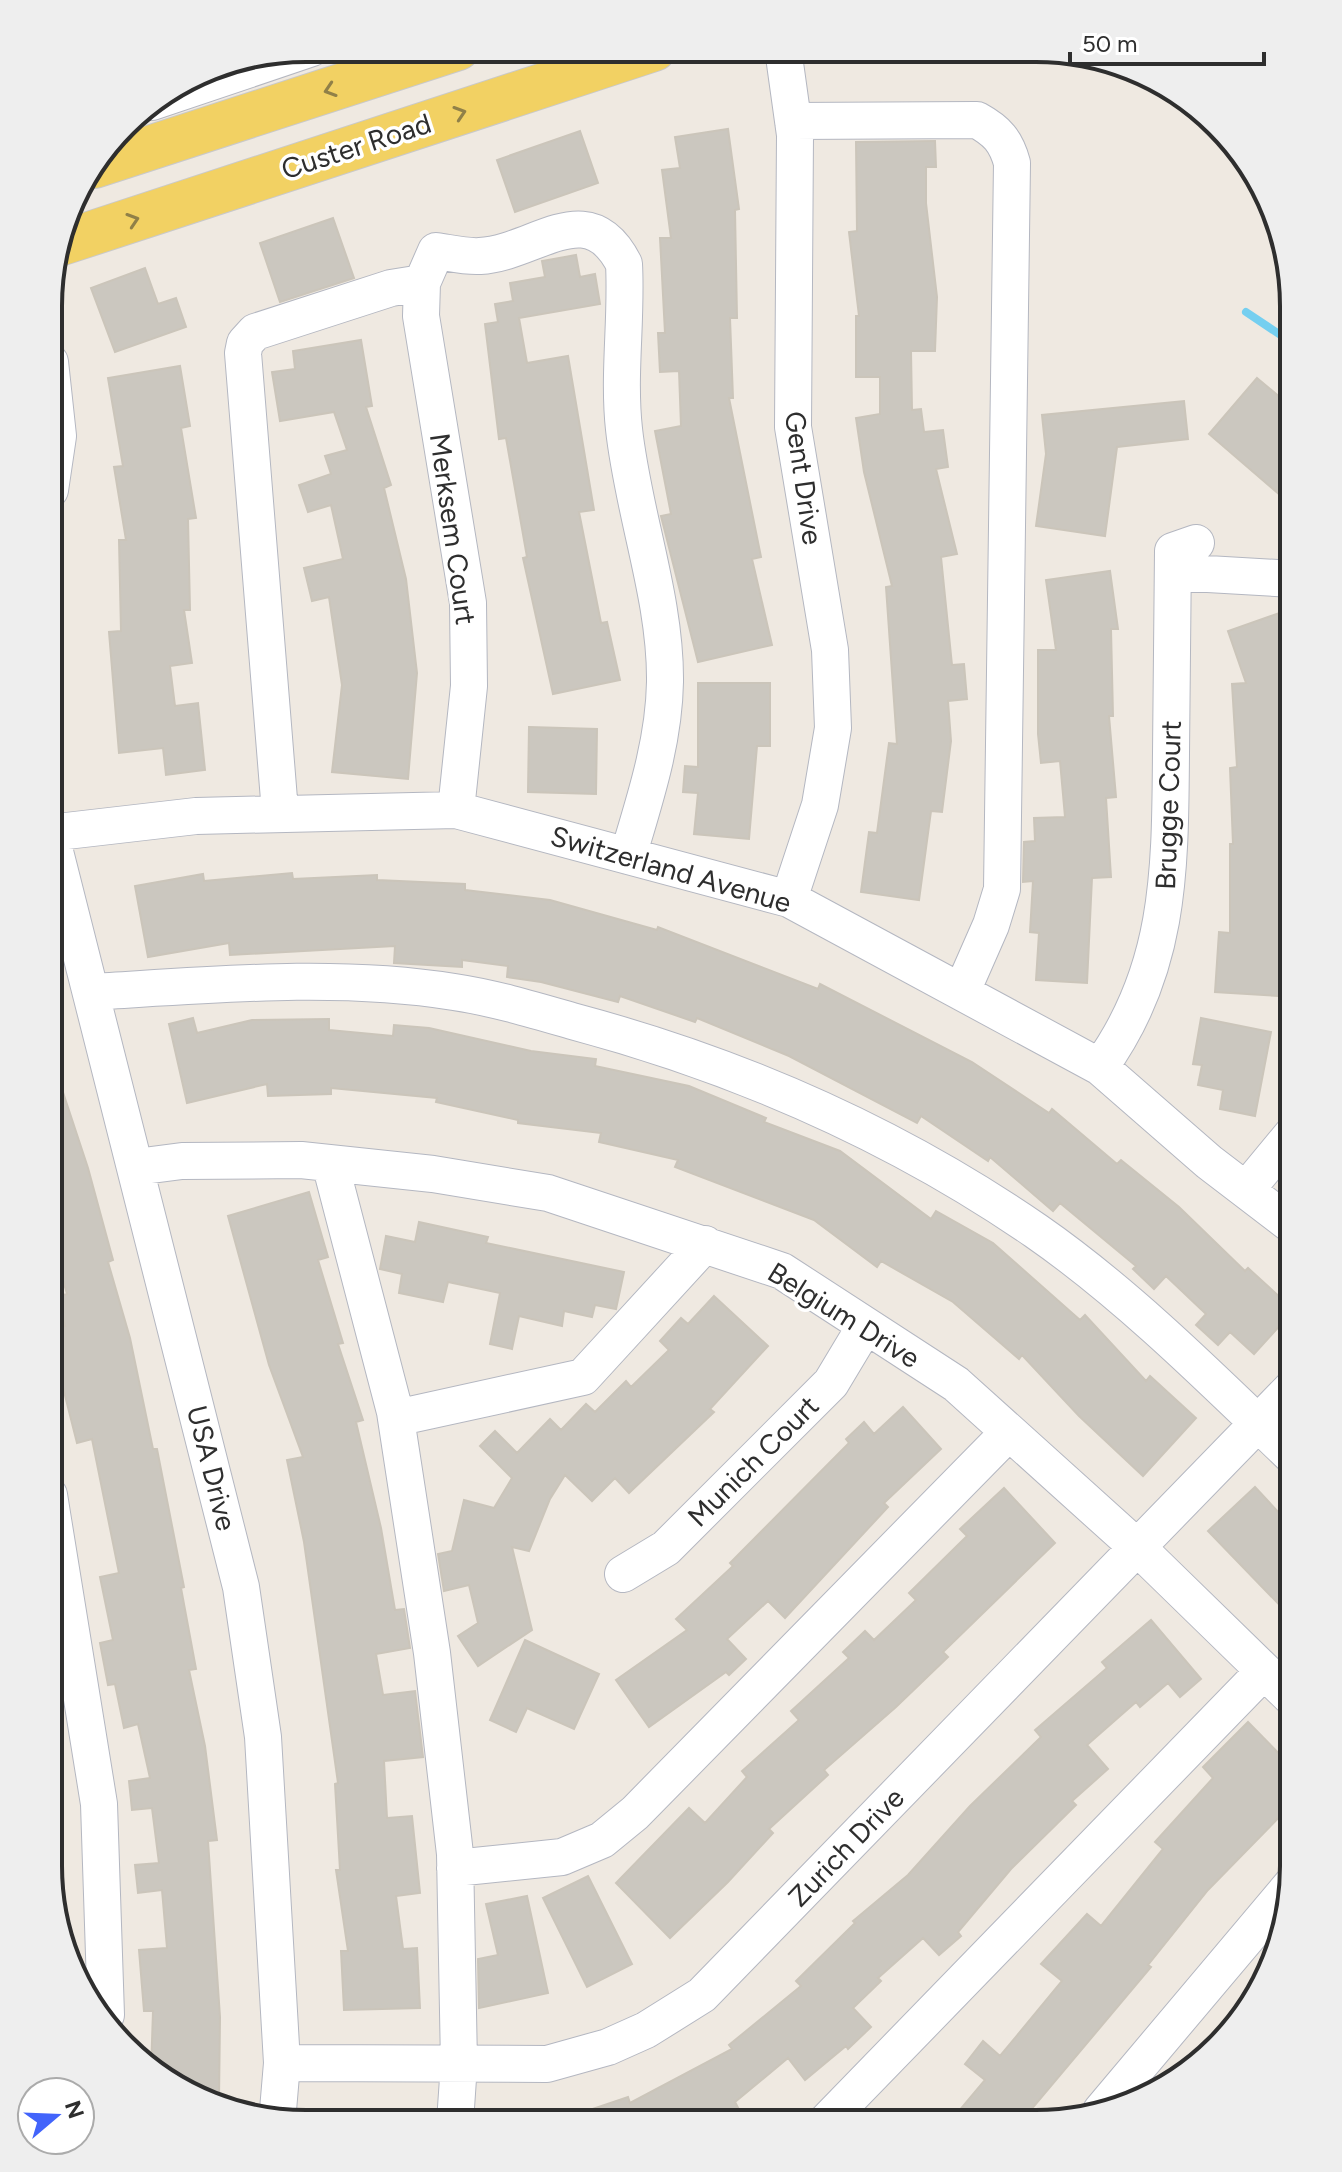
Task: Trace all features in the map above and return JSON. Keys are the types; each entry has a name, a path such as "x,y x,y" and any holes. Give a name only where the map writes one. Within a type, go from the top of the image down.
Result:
{"main road":[{"path":"110,161 415,62"},
{"name":"Custer Road","path":"71,240 614,62"}],"street":[{"name":"Gent Drive","path":"785,62 793,121 793,427 830,650 833,728 820,805 789,899"},
{"path":"207,83 252,68"},
{"path":"793,121 977,120 994,129 1007,144 1012,163 1002,889 991,925 962,991"},
{"path":"280,812 243,353 245,343 255,332 391,288 429,267 581,228 600,232 613,243 624,264 624,431 661,634 665,681 662,721 650,780 628,856"},
{"name":"Merksem Court","path":"429,267 421,316 468,603 469,686 456,810"},
{"path":"1196,543 1173,551 1173,572 1280,578"},
{"name":"Brugge Court","path":"1100,1067 1138,1006 1160,939 1170,876 1173,572"},
{"name":"Switzerland Avenue","path":"62,830 196,816 456,810 789,899 1100,1067 1279,1216"},
{"name":"USA Drive","path":"62,878 241,1587 263,1737 282,2063 278,2108"},
{"path":"91,992 208,985 345,984 454,992 653,1042 791,1094 945,1172 1038,1233 1124,1302 1279,1444"},
{"path":"1246,1190 1279,1150"},
{"name":"Belgium Drive","path":"136,1167 182,1161 330,1163 433,1174 548,1193 782,1271 864,1328 956,1384 1139,1549 1279,1686"},
{"path":"330,1163 396,1418 432,1653 455,1868 459,2064 456,2110"},
{"path":"396,1418 583,1377 705,1244"},
{"name":"Munich Court","path":"623,1574 666,1548 831,1383 864,1328"},
{"name":"Zurich Drive","path":"282,2063 547,2064 608,2047 646,2030 702,1995 1279,1402"},
{"path":"455,1868 562,1857 602,1840 645,1803 1009,1432"},
{"path":"62,1575 99,1804 106,2005"},
{"path":"838,2110 1264,1671"},
{"path":"1113,2097 1276,1903"}],"building":[{"path":"728,129 739,209 735,210 737,318 730,318 733,398 729,398 761,557 752,559 772,645 698,662 661,516 671,514 655,431 681,426 679,371 660,372 658,333 665,333 660,238 671,238 662,170 680,168 675,137"},
{"path":"580,131 598,183 515,212 497,160"},
{"path":"935,141 936,167 926,167 926,203 937,297 935,351 911,351 912,410 921,409 924,432 943,430 948,467 936,469 957,554 941,557 952,665 964,664 967,699 948,701 951,741 942,812 931,811 919,900 861,892 869,832 877,833 889,743 897,744 886,587 892,586 864,472 856,418 880,414 880,377 856,377 856,316 859,316 849,232 857,231 856,142"},
{"path":"333,218 354,278 280,302 260,243"},
{"path":"576,255 580,277 595,274 600,304 519,318 527,363 568,356 594,510 579,512 601,623 607,622 620,680 553,694 523,558 527,557 506,438 499,439 485,324 498,322 495,304 513,301 510,283 545,277 542,261"},
{"path":"145,268 158,304 176,298 186,327 115,352 91,288"},
{"path":"361,340 372,406 366,407 391,485 384,488 406,579 417,673 408,779 332,772 342,685 329,597 312,601 304,568 343,559 331,505 308,512 299,485 331,474 325,456 347,450 334,412 280,421 272,372 295,369 293,351"},
{"path":"180,366 190,426 181,428 196,518 188,519 190,610 184,610 192,663 170,666 175,706 198,703 205,770 166,775 163,748 119,753 109,632 121,631 119,540 126,540 114,467 123,466 108,378"},
{"path":"1257,378 1280,397 1280,495 1209,434"},
{"path":"1184,401 1188,439 1117,447 1105,536 1036,526 1046,454 1042,415"},
{"path":"1110,571 1118,629 1111,629 1113,716 1109,716 1116,797 1106,798 1111,877 1092,878 1087,983 1036,980 1039,933 1030,932 1033,881 1023,882 1024,842 1035,841 1034,818 1065,817 1060,761 1041,763 1038,734 1038,650 1056,650 1046,580"},
{"path":"1280,613 1280,996 1215,992 1219,932 1230,933 1230,844 1233,844 1230,768 1237,767 1232,684 1246,683 1228,631"},
{"path":"698,683 770,683 770,746 757,746 749,839 694,834 698,793 683,792 685,766 698,767"},
{"path":"529,727 597,729 596,794 528,792"},
{"path":"292,873 293,879 377,875 377,880 465,884 465,890 550,900 657,930 658,927 818,989 820,984 972,1062 1049,1113 1052,1109 1117,1164 1121,1160 1179,1207 1245,1271 1248,1268 1279,1297 1279,1326 1254,1354 1230,1332 1218,1345 1196,1325 1206,1314 1166,1276 1154,1289 1133,1269 1136,1266 1060,1203 1053,1211 990,1157 988,1161 921,1116 917,1123 789,1056 697,1018 695,1022 620,996 618,1002 541,982 507,977 508,966 462,960 462,967 394,963 395,946 230,955 229,943 148,957 135,886 203,874 204,881"},
{"path":"193,1018 197,1033 252,1020 329,1019 329,1030 393,1036 394,1025 429,1028 531,1051 596,1059 595,1066 689,1086 766,1118 764,1122 840,1151 931,1219 936,1211 993,1243 1080,1320 1085,1315 1146,1381 1150,1376 1196,1418 1143,1476 1079,1416 1022,1355 1019,1359 953,1302 881,1261 877,1267 814,1220 675,1167 678,1160 599,1142 601,1133 518,1123 518,1120 436,1102 437,1098 331,1088 331,1094 268,1096 267,1084 187,1103 169,1024"},
{"path":"1201,1018 1271,1032 1255,1116 1220,1109 1223,1090 1198,1085 1202,1065 1193,1064"},
{"path":"62,1089 113,1260 108,1262 130,1338 153,1449 157,1449 184,1587 181,1588 196,1669 189,1670 205,1746 217,1840 208,1841 220,2017 219,2094 184,2077 152,2055 153,2011 144,2011 139,1950 167,1948 162,1890 138,1893 135,1865 159,1863 152,1808 132,1810 129,1781 150,1778 138,1724 124,1728 115,1684 108,1685 100,1643 113,1640 100,1577 119,1573 92,1439 77,1443 62,1384 62,1327 65,1326 62,1295 67,1294 62,1277"},
{"path":"309,1192 328,1257 318,1260 343,1343 338,1344 363,1420 356,1422 381,1528 395,1610 404,1609 410,1648 376,1654 383,1695 415,1691 423,1757 384,1761 387,1818 412,1816 420,1893 396,1896 403,1949 417,1948 420,2008 344,2010 341,1951 348,1951 336,1870 340,1870 335,1784 338,1783 304,1542 287,1460 303,1457 269,1365 228,1216"},
{"path":"419,1222 488,1237 486,1243 624,1272 616,1309 595,1305 592,1317 564,1311 562,1326 519,1316 512,1349 490,1344 500,1293 448,1282 443,1302 399,1293 402,1274 380,1269 386,1236 415,1242"},
{"path":"714,1296 768,1346 710,1409 714,1412 629,1493 615,1478 592,1501 565,1475 550,1499 529,1551 512,1547 532,1630 478,1666 458,1636 478,1623 469,1585 444,1591 438,1554 452,1551 464,1500 494,1508 512,1478 480,1446 495,1431 517,1453 550,1419 561,1430 586,1404 595,1412 626,1381 631,1387 669,1350 660,1341 681,1318 688,1324"},
{"path":"903,1407 941,1449 884,1503 888,1507 785,1618 768,1601 727,1639 746,1659 729,1675 726,1672 649,1727 616,1680 687,1630 676,1619 733,1566 730,1563 849,1443 846,1439 864,1422 874,1434"},
{"path":"1255,1487 1279,1513 1279,1605 1208,1531"},
{"path":"1004,1488 1055,1543 943,1652 948,1657 824,1770 828,1775 769,1829 773,1833 670,1938 616,1883 689,1808 705,1823 747,1777 742,1771 799,1720 791,1711 849,1658 843,1652 865,1631 874,1640 916,1600 909,1593 967,1536 960,1529"},
{"path":"1151,1620 1201,1679 1180,1697 1168,1683 1140,1707 1136,1702 1087,1745 1108,1769 1072,1801 1076,1805 1011,1869 958,1932 961,1936 939,1955 923,1938 878,1978 881,1981 853,2008 871,2027 848,2049 846,2046 805,2080 788,2058 735,2102 739,2110 590,2110 628,2097 630,2103 732,2049 729,2045 801,1986 796,1981 855,1923 853,1921 908,1875 970,1806 1041,1737 1035,1730 1107,1668 1102,1662"},
{"path":"525,1640 599,1674 574,1729 527,1708 516,1732 490,1720"},
{"path":"1248,1722 1279,1754 1279,1817 1208,1890 1148,1965 1151,1967 1031,2110 960,2110 985,2080 965,2064 983,2041 1000,2056 1062,1981 1041,1964 1087,1914 1101,1926 1163,1849 1155,1842 1213,1778 1203,1767"},
{"path":"588,1876 632,1964 587,1987 543,1898"},
{"path":"527,1896 548,1993 479,2008 478,1959 498,1955 486,1904"}],"waterway":[{"path":"1246,312 1280,335"}]}
